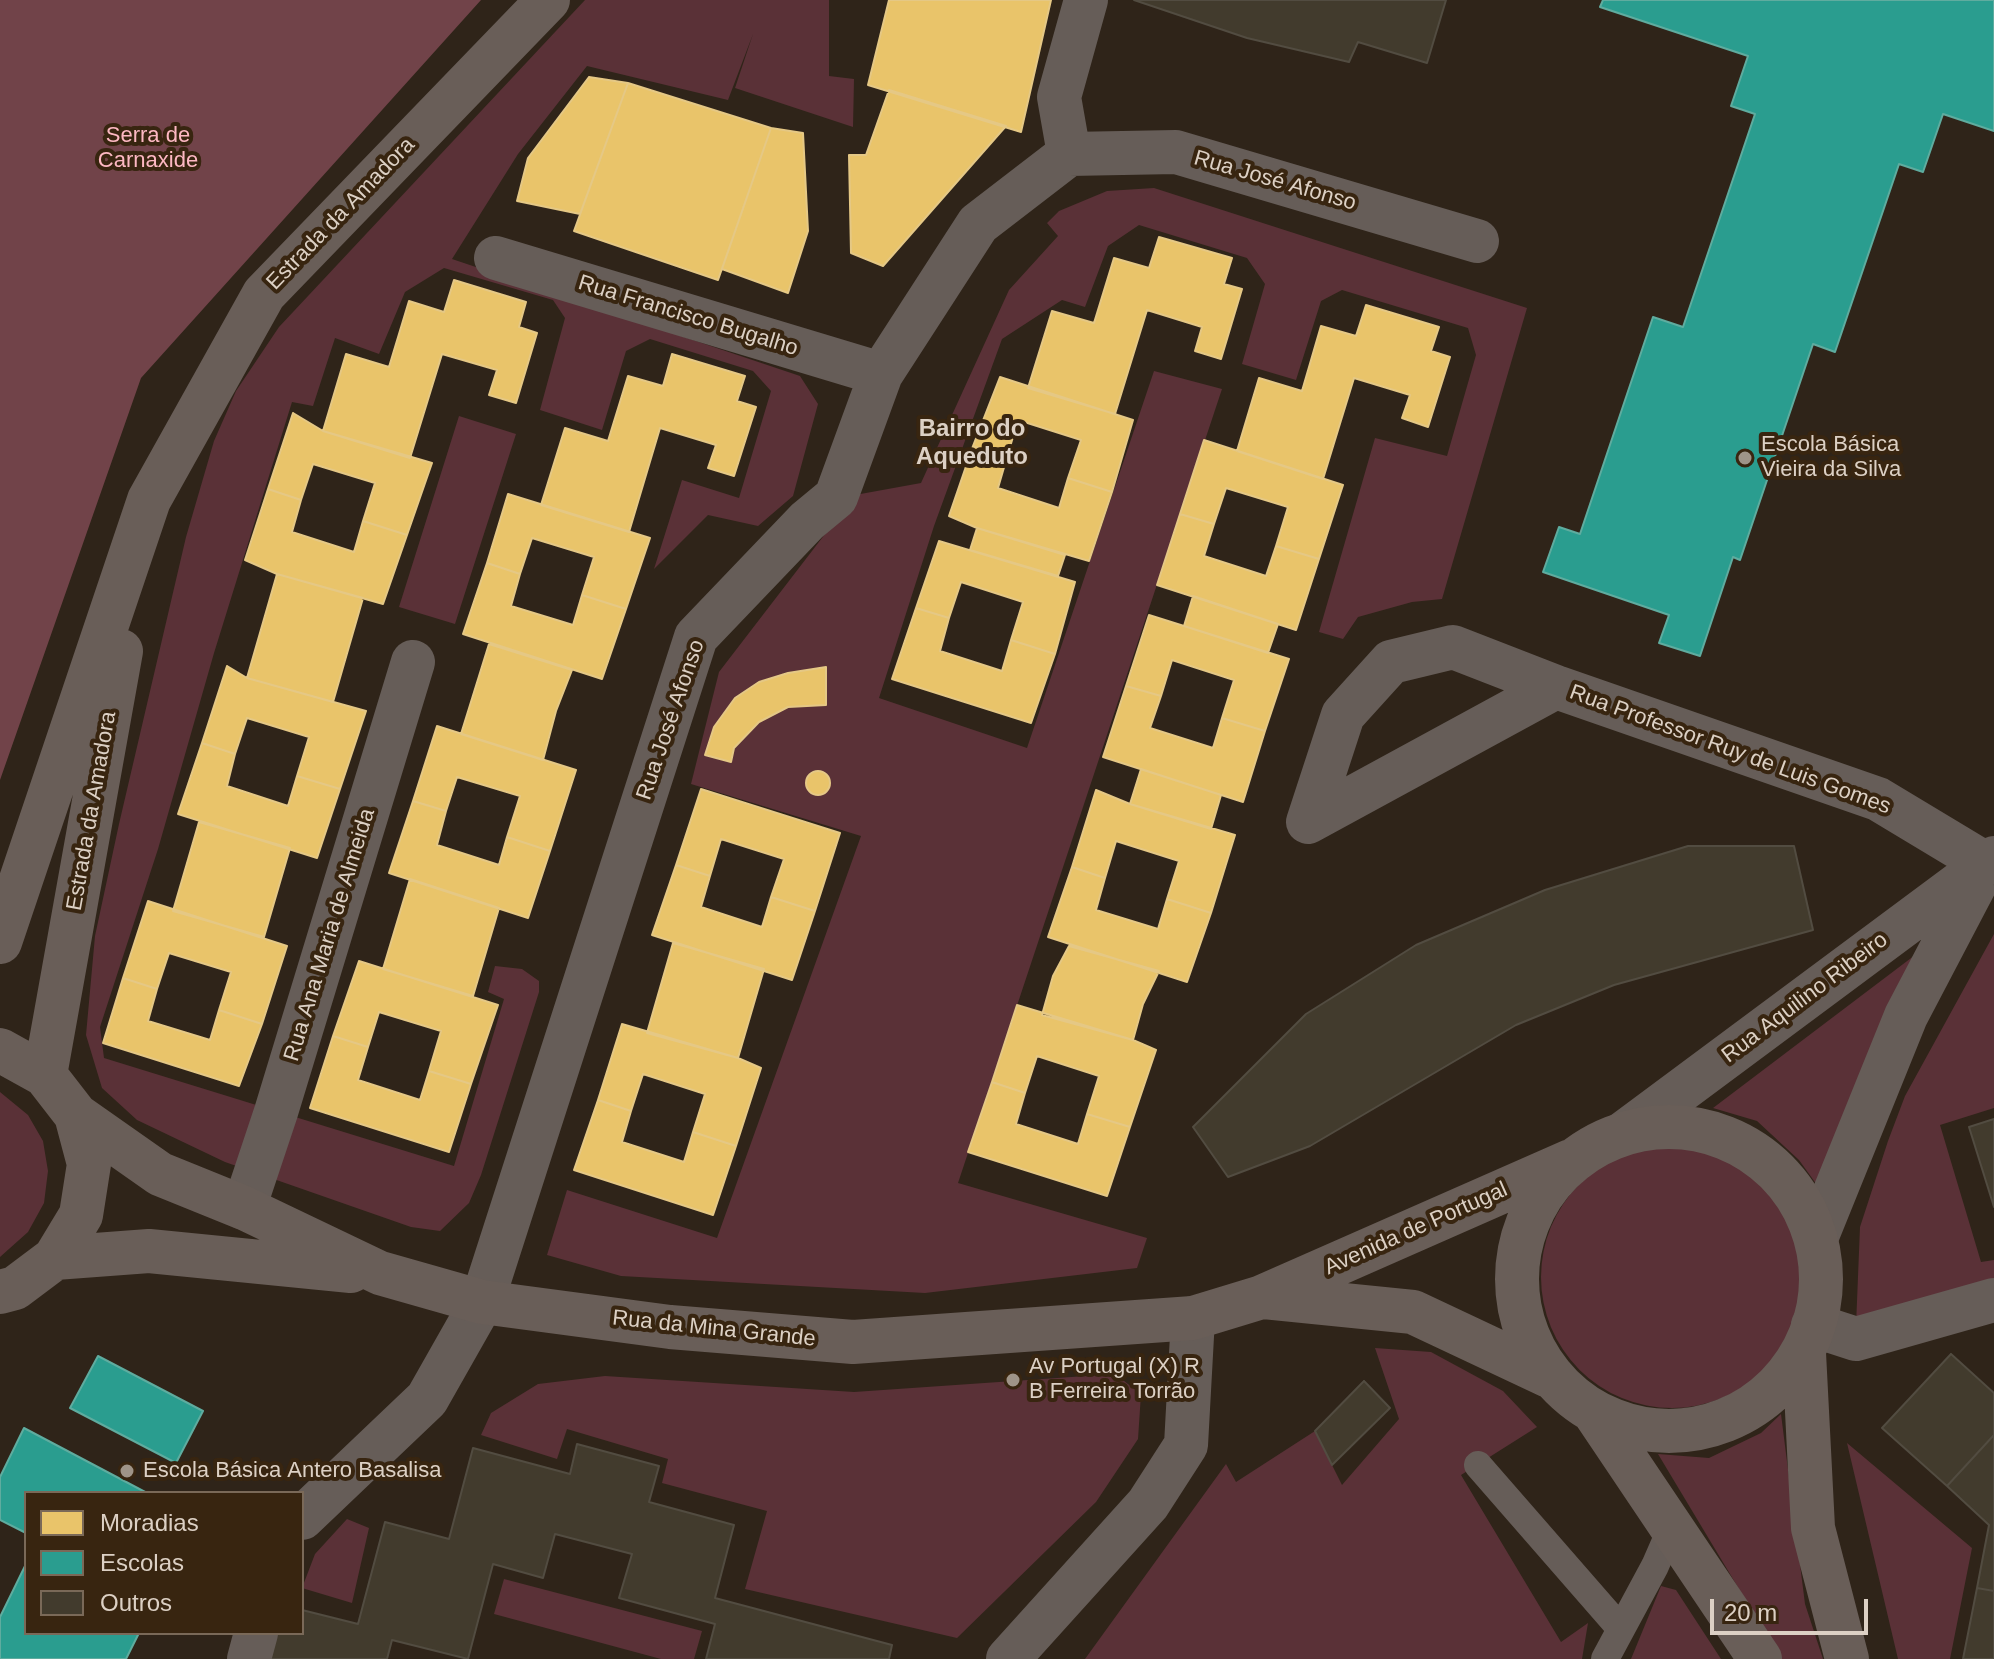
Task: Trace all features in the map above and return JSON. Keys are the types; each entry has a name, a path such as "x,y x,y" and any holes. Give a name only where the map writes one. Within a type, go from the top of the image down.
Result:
{"street":[{"name":"Estrada da Amadora","path":"0,942 149,500 264,294 548,0"},
{"path":"1069,154 1059,97 1086,0"},
{"name":"Rua José Afonso","path":"304,1516 427,1399 482,1302 696,637 807,521 836,497 881,374 978,224 1069,154 1176,152 1477,241"},
{"name":"Rua Francisco Bugalho","path":"496,258 881,374"},
{"name":"Estrada da Amadora","path":"45,1075 149,500"},
{"name":"Rua Professor Ruy de Luis Gomes","path":"1556,687 1308,822 1343,715 1391,662 1453,647 1556,687 1878,799 1990,861"},
{"name":"Rua Ana Maria de Almeida","path":"244,1208 413,662"},
{"path":"0,885 37,831"},
{"path":"1817,1236 1906,1016 1990,861"},
{"name":"Rua Aquilino Ribeiro","path":"1624,1133 1990,861"},
{"path":"0,1050 45,1075 76,1115 160,1174 244,1208 380,1273"},
{"path":"5,1295 55,1258 81,1215 89,1164 76,1115"},
{"path":"1624,1133 1684,1127 1742,1144 1789,1183 1817,1236 1822,1295 1809,1339 1813,1528 1847,1659"},
{"name":"Avenida de Portugal","path":"1053,1328 1193,1318 1262,1297 1571,1161 1624,1133"},
{"path":"1571,1161 1533,1207 1516,1264 1521,1324 1549,1376 1596,1415 1760,1659"},
{"path":"55,1258 149,1251 380,1273"},
{"name":"Rua da Mina Grande","path":"380,1273 482,1302 670,1327 853,1342 1053,1328"},
{"name":"Avenida de Portugal","path":"1262,1297 1413,1312 1549,1376"},
{"path":"1809,1339 1856,1339 1994,1300"},
{"path":"1008,1659 1148,1504 1186,1445 1193,1318"},
{"path":"1596,1415 1653,1432 1713,1426 1766,1399 1809,1339"},
{"path":"249,1659 255,1635"}],"lane":[{"path":"1478,1465 1621,1629"},
{"path":"1605,1659 1655,1566 1672,1527"}],"shaded area":[{"path":"585,0 829,0 829,76 854,79 853,127 735,88 753,34 728,100 587,66 518,154 452,259 800,376 818,404 793,496 758,526 708,515 654,569 682,480 739,498 771,391 753,371 650,339 626,351 602,430 540,410 565,318 553,300 444,268 405,292 379,354 335,338 313,406 292,402 214,653 158,849 100,1027 104,1058 454,1166 504,999 488,992 495,966 522,969 539,981 539,992 481,1175 469,1203 440,1231 411,1227 225,1162 137,1120 102,1088 86,1035 95,936 186,537 214,441 236,391 279,327"},
{"path":"1154,188 1527,308 1442,599 1412,602 1358,617 1343,639 1319,632 1375,438 1447,456 1476,355 1468,328 1342,290 1321,301 1296,380 1242,364 1265,284 1247,258 1139,225 1108,246 1085,307 1062,300 1002,339 934,526 879,698 1027,748 1154,371 1222,389 958,1183 1147,1238 1137,1268 925,1293 621,1276 547,1255 567,1190 717,1238 861,836 691,784 719,672 855,495 921,483 1009,290 1058,236 1047,223 1059,211 1107,191"},
{"path":"459,416 516,434 455,624 399,607"},
{"path":"1994,934 1994,1108 1940,1125 1981,1262 1994,1260 1994,1292 1856,1326 1860,1227 1888,1141 1905,1096"},
{"path":"1923,949 1817,1185 1799,1160 1757,1121 1713,1108"},
{"path":"0,1092 28,1115 43,1141 48,1171 44,1203 28,1232 0,1257"},
{"path":"1672,1146 1722,1156 1745,1168 1765,1184 1781,1204 1793,1227 1803,1277 1793,1327 1781,1350 1765,1370 1745,1386 1722,1398 1672,1408 1622,1398 1599,1386 1579,1370 1563,1350 1551,1327 1541,1277 1551,1227 1563,1204 1579,1184 1599,1168 1622,1156"},
{"path":"1375,1348 1431,1352 1503,1391 1537,1427 1461,1475 1561,1642 1588,1623 1582,1659 1085,1659 1226,1464 1236,1482 1315,1431 1342,1485 1399,1419"},
{"path":"1115,1374 1141,1394 1138,1439 1096,1502 957,1638 745,1589 767,1511 662,1483 668,1459 567,1429 557,1459 481,1435 491,1413 538,1384 605,1376 854,1392"},
{"path":"1781,1414 1805,1604 1823,1659 1781,1659 1658,1454 1709,1458 1761,1433"},
{"path":"1847,1443 1972,1548 1950,1659 1898,1659"},
{"path":"347,1519 369,1528 352,1603 304,1589 315,1554"},
{"path":"504,1579 702,1631 694,1659 661,1659 494,1614"},
{"path":"1661,1586 1676,1590 1721,1659 1631,1659"}],"green space":[{"name":"Serra de Carnaxide","path":"0,0 481,0 141,378 0,780"}],"building: Moradias":[{"path":"889,0 1051,0 1021,132 868,85"},
{"path":"589,77 628,83 580,214 517,201 528,158"},
{"path":"628,83 771,128 718,280 574,231"},
{"path":"889,90 1006,126 883,266 851,253 849,155 866,155"},
{"path":"771,128 803,133 808,231 788,293 722,269"},
{"path":"1159,237 1232,258 1224,284 1242,289 1221,359 1195,351 1202,327 1147,310 1115,414 1028,388 1052,311 1094,323 1114,258 1149,268"},
{"path":"454,280 526,302 519,327 537,333 516,403 489,395 497,370 442,354 410,458 323,431 346,354 389,367 409,301 444,312"},
{"path":"1366,305 1439,327 1431,351 1450,357 1428,427 1402,418 1410,395 1354,378 1323,479 1237,451 1259,378 1302,391 1321,326 1356,336"},
{"path":"672,354 745,376 737,401 756,407 734,476 708,468 716,445 660,428 629,532 541,505 565,428 608,441 628,376 663,386"},
{"path":"1000,377 1133,420 1112,492 1068,478 1081,440 1018,420 1007,457 973,446"},
{"path":"293,413 323,431 432,463 407,535 363,521 375,483 313,464 301,500 268,489"},
{"path":"1204,440 1343,485 1319,559 1276,546 1288,507 1226,488 1214,524 1180,514"},
{"path":"973,446 1007,457 998,488 1059,508 1068,478 1112,492 1089,561 977,528 949,516"},
{"path":"268,489 301,500 292,532 354,552 363,521 407,535 383,604 277,574 245,560"},
{"path":"508,494 650,538 626,609 582,595 594,557 532,538 520,574 487,563"},
{"path":"1180,514 1214,524 1204,556 1266,576 1276,546 1319,559 1296,630 1157,585"},
{"path":"977,528 1065,555 1058,576 970,550"},
{"path":"939,541 1075,582 1055,654 1011,640 1023,602 961,582 949,618 916,608"},
{"path":"487,563 520,574 511,606 573,625 582,595 626,609 602,679 463,634"},
{"path":"277,574 363,598 333,702 247,678"},
{"path":"1193,596 1278,624 1268,653 1184,626"},
{"path":"916,608 949,618 940,651 1002,671 1011,640 1055,654 1031,723 892,679"},
{"path":"1149,615 1289,659 1265,731 1222,718 1234,680 1172,660 1161,696 1126,686"},
{"path":"489,644 572,670 556,711 543,760 461,734"},
{"path":"227,666 247,678 366,711 340,789 297,776 309,737 247,718 235,754 202,743"},
{"path":"826,667 826,705 788,707 759,722 734,748 731,762 705,755 714,727 735,698 759,682 788,673"},
{"path":"1126,686 1161,696 1150,728 1213,748 1222,718 1265,731 1243,802 1103,757"},
{"path":"437,726 576,770 550,851 507,837 520,796 457,777 446,811 413,801"},
{"path":"202,743 235,754 227,786 288,806 297,776 340,789 317,858 178,814"},
{"path":"1141,769 1221,795 1211,829 1130,804"},
{"path":"818,771 827,774 830,783 827,792 818,795 809,792 806,783 809,774"},
{"path":"701,789 840,833 815,911 771,897 784,859 721,839 710,876 676,865"},
{"path":"1096,790 1130,804 1235,835 1211,913 1167,899 1179,861 1116,841 1105,878 1072,867"},
{"path":"413,801 446,811 437,845 499,865 507,837 550,851 528,918 389,873"},
{"path":"199,822 290,848 264,937 173,911"},
{"path":"676,865 710,876 701,907 762,927 771,897 815,911 792,980 652,935"},
{"path":"1072,867 1105,878 1096,910 1158,929 1167,899 1211,913 1187,982 1048,937"},
{"path":"410,879 499,908 473,996 383,969"},
{"path":"148,901 287,946 262,1024 219,1010 231,972 169,953 157,989 123,978"},
{"path":"673,943 764,969 738,1058 647,1033"},
{"path":"1069,946 1159,971 1143,1004 1133,1040 1042,1015 1053,976"},
{"path":"359,961 498,1005 471,1084 429,1071 441,1031 379,1012 368,1047 333,1036"},
{"path":"123,978 157,989 148,1021 210,1040 219,1010 262,1024 239,1086 103,1043"},
{"path":"1017,1005 1133,1040 1156,1050 1130,1127 1087,1114 1099,1076 1037,1056 1025,1093 992,1082"},
{"path":"622,1024 738,1058 761,1068 736,1146 693,1132 705,1094 643,1074 631,1111 598,1100"},
{"path":"333,1036 368,1047 358,1080 420,1100 429,1071 471,1084 449,1152 310,1108"},
{"path":"992,1082 1025,1093 1016,1124 1078,1144 1087,1114 1130,1127 1107,1196 968,1152"},
{"path":"598,1100 631,1111 622,1142 684,1162 693,1132 736,1146 713,1215 574,1170"}],"building: Escolas":[{"path":"1603,0 1994,0 1994,131 1943,114 1923,172 1899,164 1835,352 1813,344 1740,560 1733,557 1700,656 1659,643 1669,615 1543,572 1559,527 1580,534 1653,317 1683,327 1755,114 1731,106 1748,56 1600,7"},
{"path":"98,1356 203,1411 176,1463 70,1408"},
{"path":"24,1428 143,1491 24,1491 24,1532 0,1520 0,1477"},
{"path":"24,1568 24,1635 138,1635 126,1659 0,1659 0,1617"}],"building: Outros":[{"path":"1134,0 1446,0 1427,63 1358,42 1349,62 1247,38"},
{"path":"1688,846 1794,846 1813,930 1614,985 1516,1025 1310,1146 1228,1177 1193,1127 1306,1014 1416,945 1545,890"},
{"path":"1994,1119 1994,1207 1969,1127"},
{"path":"1951,1354 1994,1393 1994,1435 1947,1486 1882,1428"},
{"path":"1364,1381 1390,1408 1332,1465 1315,1431"},
{"path":"1994,1435 1994,1591 1977,1588 1989,1525 1947,1486"},
{"path":"577,1444 659,1466 649,1502 734,1525 715,1598 892,1645 889,1659 706,1659 715,1624 619,1598 632,1554 555,1534 543,1578 493,1564 468,1659 392,1640 387,1659 270,1659 276,1635 304,1635 304,1610 358,1624 385,1522 449,1539 473,1448 570,1474"},
{"path":"1977,1588 1994,1591 1994,1659 1963,1659"}],"place":[{"name":"Escola Básica Vieira da Silva","path":"1745,458"},
{"name":"Av Portugal (X) R B Ferreira Torrão","path":"1013,1380"},
{"name":"Escola Básica Antero Basalisa","path":"127,1471"}],"district":[{"name":"Bairro do Aqueduto","path":"972,443"}]}
